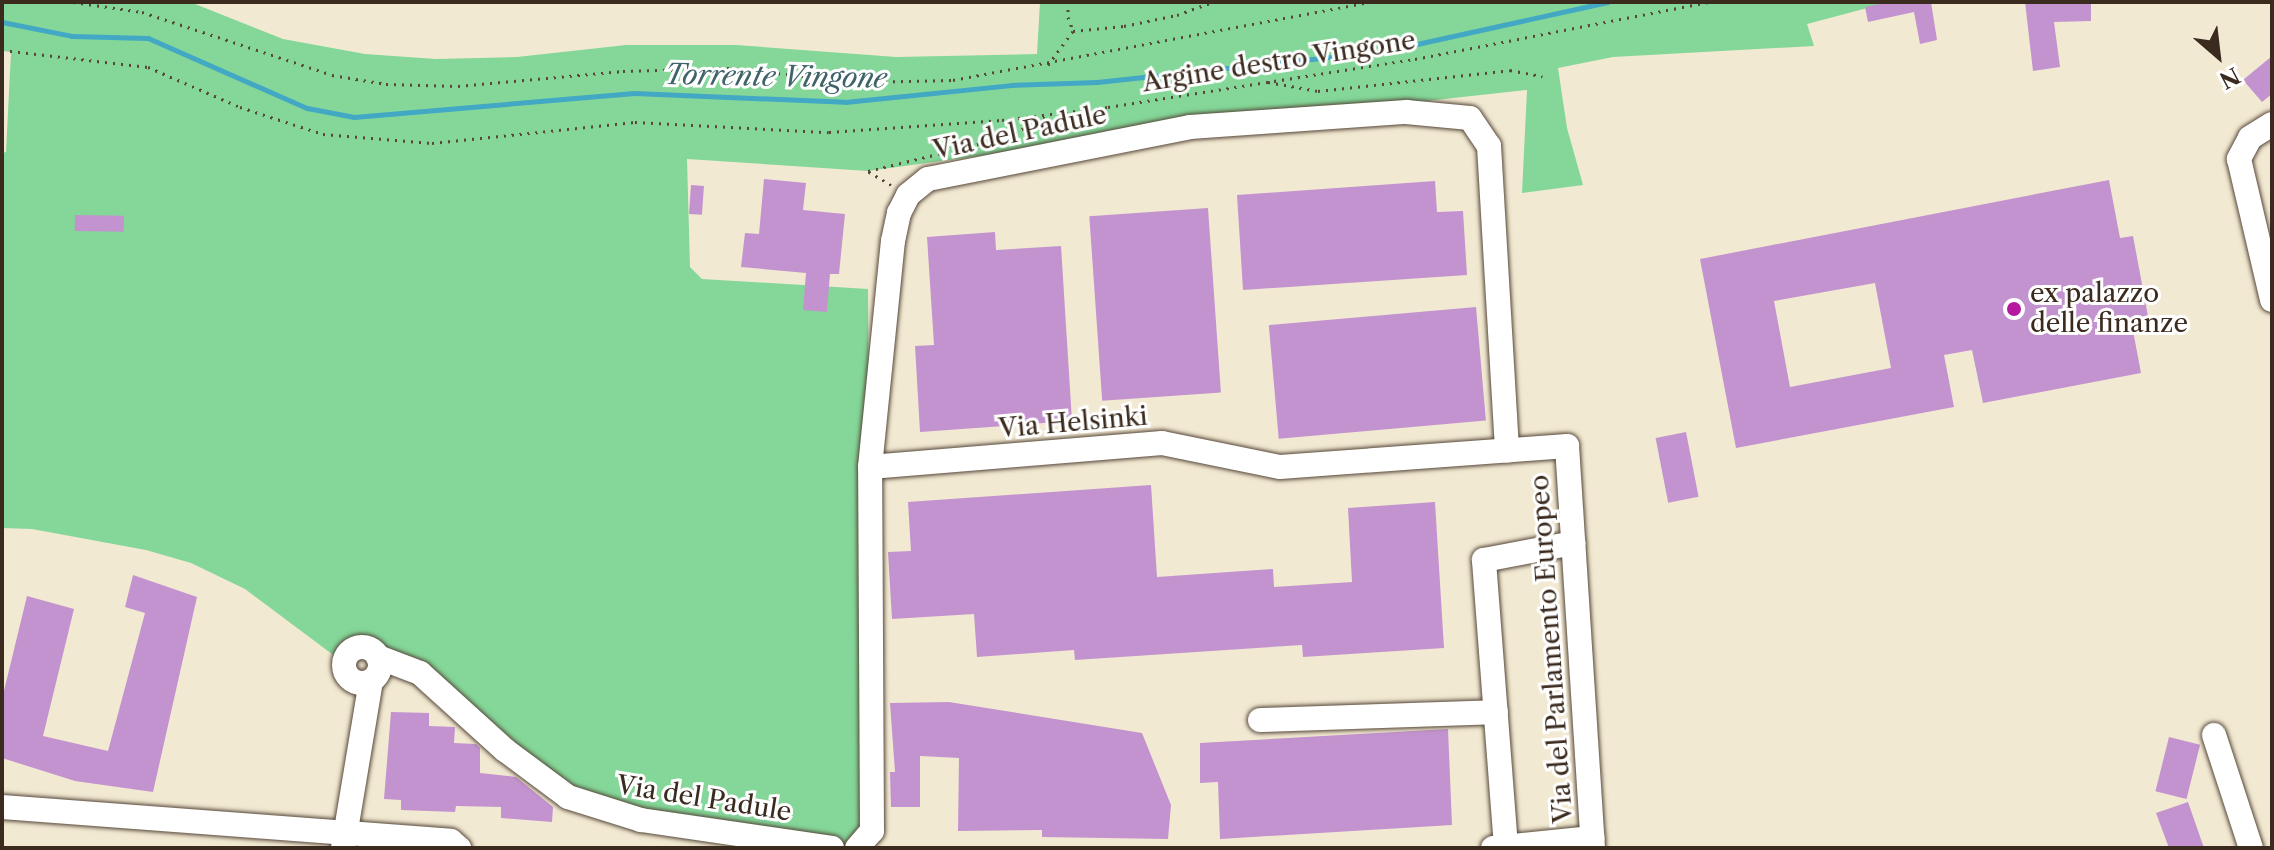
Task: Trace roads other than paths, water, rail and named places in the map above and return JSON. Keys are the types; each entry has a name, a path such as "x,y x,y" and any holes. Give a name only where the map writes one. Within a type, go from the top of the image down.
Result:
{"street":[{"name":"Via del Padule","path":"857,848 872,831 870,467 893,241 899,213 908,195 928,179 1190,127 1406,112 1470,118 1489,146 1507,450"},
{"path":"2272,124 2250,138 2239,159 2272,300"},
{"name":"Via Helsinki","path":"870,467 1162,443 1280,467 1567,446"},
{"name":"Via del Parlamento Europeo","path":"1567,446 1592,843"},
{"path":"1573,543 1484,560 1496,712 1498,847 1592,843"},
{"name":"Via del Padule","path":"344,841 362,745 361,681 381,668 378,657 420,673 505,750 568,797 641,820 832,848"},
{"path":"1260,720 1496,712"},
{"path":"2214,735 2251,848"},
{"path":"2,807 344,841 451,841 459,848"}],"waterway":[{"name":"Torrente Vingone","path":"2,22 72,36 148,38 307,108 354,117 634,93 845,102 1011,85 1097,82 1385,51 1608,2"}],"place":[{"name":"ex palazzo delle finanze","path":"2014,309"}]}
